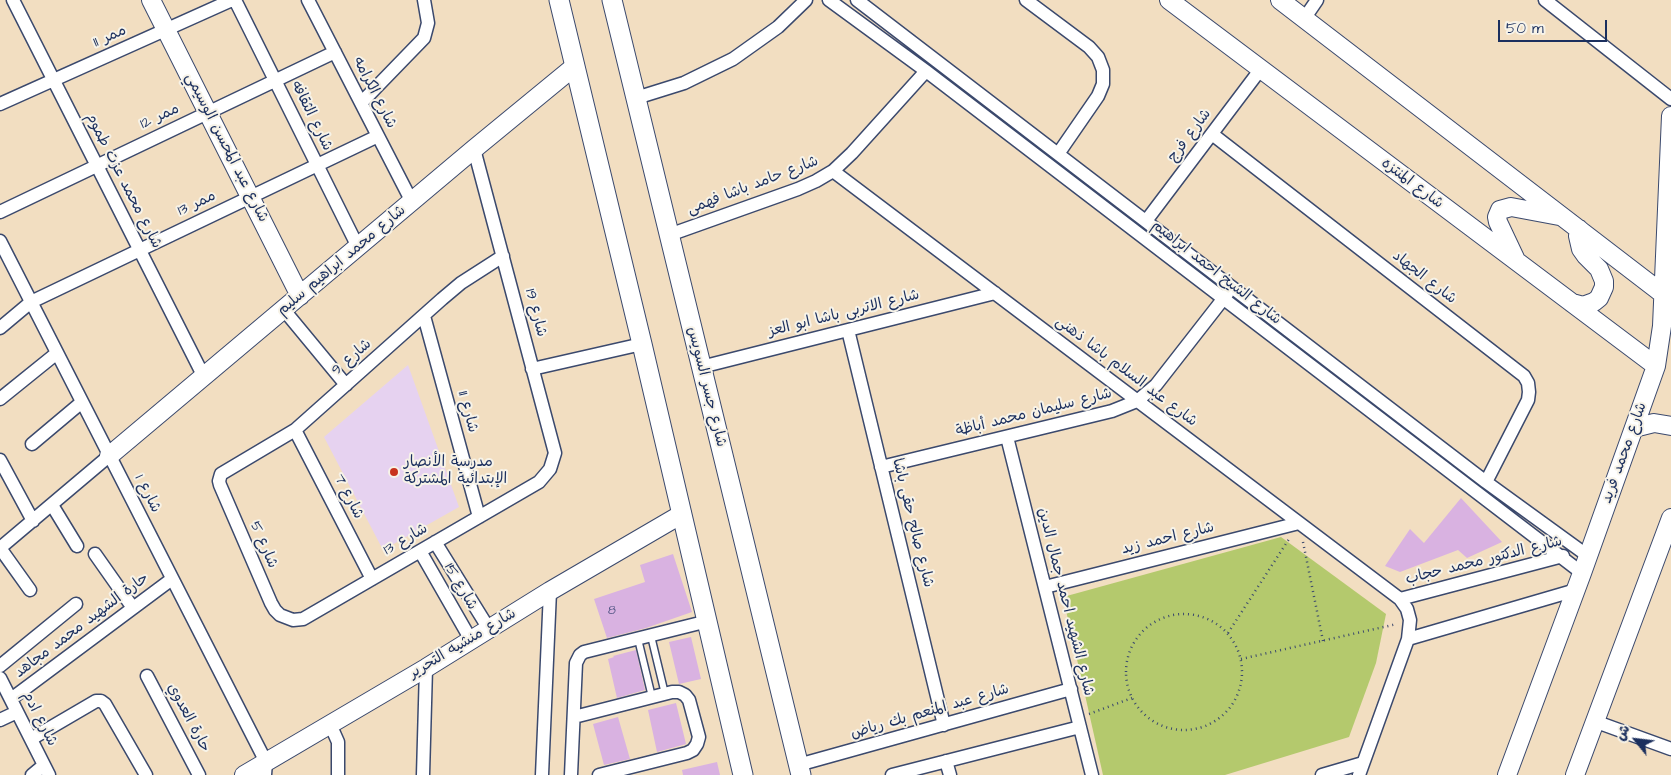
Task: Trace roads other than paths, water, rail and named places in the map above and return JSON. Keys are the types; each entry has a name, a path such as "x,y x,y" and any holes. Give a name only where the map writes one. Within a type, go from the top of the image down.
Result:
{"main road":[{"path":"559,0 743,775"},
{"name":"شارع جسر السويس","path":"612,0 800,770"}],"street":[{"name":"شارع محمد عزت طموم","path":"13,0 204,377"},
{"name":"شارع عبد المحسن الوسيمي","path":"151,0 300,296"},
{"name":"ممر 11","path":"0,104 234,0"},
{"name":"شارع الثقافه","path":"234,0 358,247"},
{"name":"شارع الكرامه","path":"308,0 412,202"},
{"path":"361,103 424,38 428,23 424,0"},
{"path":"636,98 684,83 733,59 778,27 806,0"},
{"name":"شارع الشيخ احمد ابراهيم","path":"829,0 926,71 1558,556 1579,582"},
{"name":"شارع الشيخ احمد ابراهيم","path":"857,0 1486,482 1588,556"},
{"path":"1026,0 1089,48 1098,57 1103,70 1103,84 1098,96 1058,154"},
{"name":"شارع المنتزه","path":"1169,0 1656,366"},
{"path":"1280,0 1663,294"},
{"path":"1304,19 1318,0"},
{"path":"1545,0 1671,99"},
{"name":"ممر 12","path":"0,212 335,52"},
{"name":"شارع محمد ابراهيم سليم","path":"109,456 575,66"},
{"name":"شارع فرج","path":"1146,221 1260,70"},
{"name":"شارع حامد باشا فهمى","path":"669,235 816,182 833,171 852,153 926,71"},
{"name":"شارع محمد فريد","path":"1507,775 1579,582 1656,366 1661,337 1668,231 1671,116"},
{"name":"شارع الجهاد","path":"1212,134 1524,376 1530,392 1528,400 1486,482"},
{"name":"ممر 13","path":"0,328 31,302 378,136"},
{"name":"شارع 19","path":"474,149 555,453 550,469 539,482"},
{"name":"شارع عبد السلام باشا ذهنى","path":"833,171 1400,599"},
{"path":"1517,262 1498,222 1497,218 1500,210 1510,207 1562,217"},
{"path":"1572,303 1583,306 1594,302 1599,298 1604,287 1604,281 1599,269 1581,249 1578,229"},
{"name":"شارع 1","path":"0,241 172,579 265,768"},
{"name":"شارع 9","path":"220,477 223,472 295,430 461,283 503,256"},
{"name":"شارع سليمان محمد أباظة","path":"881,467 1112,411 1137,401 1156,386 1232,287"},
{"name":"شارع الاتربى باشا ابو العز","path":"701,367 995,293"},
{"path":"284,310 346,385"},
{"name":"شارع 11","path":"424,316 479,517"},
{"name":"شارع صالح حقى باشا","path":"848,330 944,725"},
{"path":"532,369 642,344"},
{"path":"0,399 57,353"},
{"path":"32,444 82,402"},
{"path":"1634,428 1654,424 1671,426"},
{"name":"شارع 7","path":"295,430 372,579"},
{"name":"شارع الشهيد احمد جمال الدين","path":"1007,437 1092,775"},
{"path":"30,590 0,548 109,456"},
{"path":"0,460 33,521"},
{"name":"شارع 5","path":"220,477 220,485 274,610 288,619"},
{"name":"شارع 13","path":"288,619 303,619 539,482"},
{"path":"52,505 77,546"},
{"name":"شارع منشيه التحرير","path":"244,775 265,768 328,725 682,514"},
{"path":"1575,775 1671,518"},
{"name":"شارع احمد زيد","path":"1045,587 1299,523"},
{"path":"435,542 489,629"},
{"name":"شارع 15","path":"420,551 471,640"},
{"path":"95,554 133,608"},
{"name":"شارع الدكتور محمد حجاب","path":"1408,639 1410,620 1407,609 1400,599 1558,556 1588,556"},
{"name":"حارة الشهيد محمد مجاهد","path":"11,700 172,579"},
{"path":"1359,775 1408,639 1579,582"},
{"path":"542,775 550,591"},
{"path":"0,666 76,604"},
{"path":"571,775 577,658 584,652 708,622"},
{"path":"422,775 426,668"},
{"name":"حارة العدوي","path":"147,676 199,775"},
{"name":"شارع ادم","path":"0,678 47,770"},
{"name":"شارع عبد المنعم بك رياض","path":"800,770 944,725 1071,690"},
{"path":"574,717 665,694 679,692 689,700 699,737 693,750 599,775"},
{"path":"31,740 96,701 101,701 105,704 146,775"},
{"path":"0,720 17,712"},
{"path":"1594,721 1671,749"},
{"path":"892,775 1079,722"},
{"path":"328,725 338,742 338,775"},
{"path":"946,761 950,775"},
{"path":"1322,775 1363,763"},
{"path":"32,775 47,770"}],"lane":[{"path":"651,636 665,694"},
{"path":"638,639 652,698"}],"place":[{"name":"مدرسة الأنصار الإبتدائية المشتركة","path":"394,472"}]}
